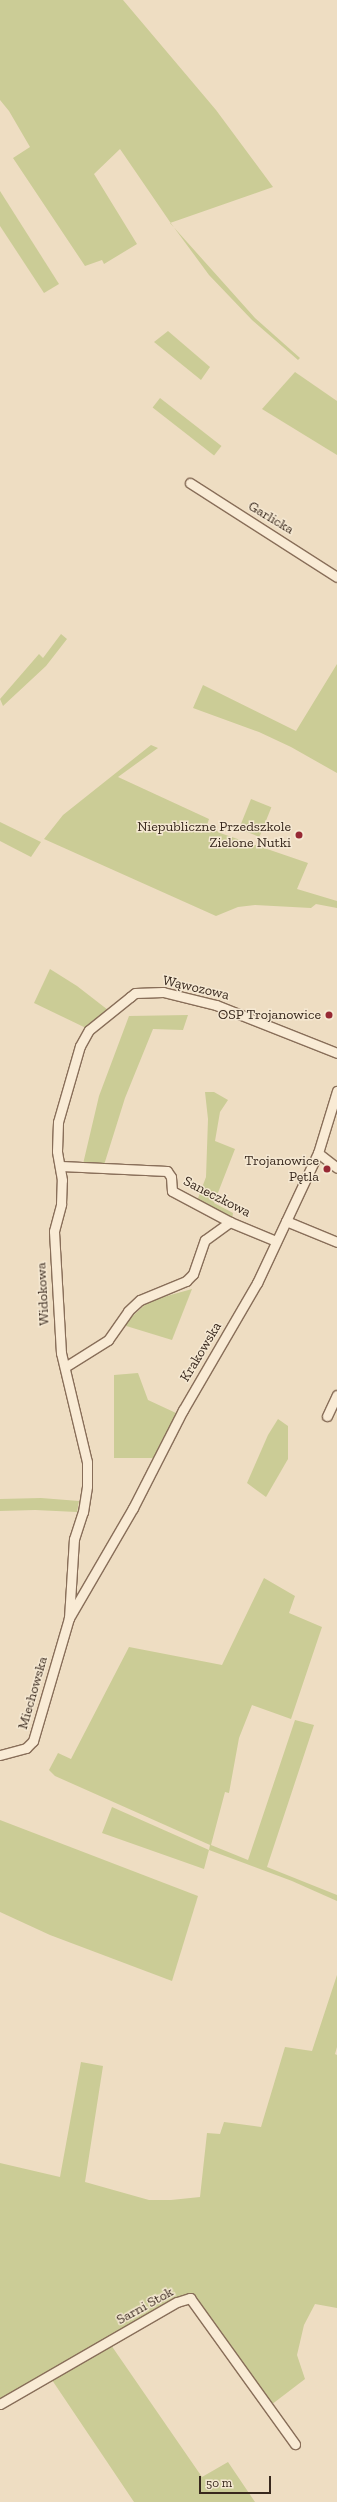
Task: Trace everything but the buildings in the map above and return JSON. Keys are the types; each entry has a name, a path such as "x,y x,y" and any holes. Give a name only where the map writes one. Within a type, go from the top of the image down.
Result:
{"street":[{"name":"Garlicka","path":"190,483 337,577"},
{"name":"Wąwozowa","path":"136,993 163,992 216,1005 337,1053"},
{"name":"Widokowa","path":"69,1618 74,1539 83,1512 87,1486 87,1462 65,1367 59,1332 58,1275 54,1249 54,1231 61,1204 61,1166 57,1151 58,1122 80,1046 89,1030 136,993"},
{"name":"Krakowska","path":"69,1618 133,1508 183,1410 257,1283 318,1153 337,1091"},
{"path":"318,1153 337,1168"},
{"name":"Saneczkowa","path":"61,1166 167,1171 171,1177 172,1191 230,1222 276,1241"},
{"path":"286,1220 337,1242"},
{"path":"65,1367 108,1340 128,1311 140,1300 186,1281 193,1274 205,1240 230,1222"},
{"path":"327,1416 337,1395"},
{"name":"Miechowska","path":"0,1755 26,1748 33,1741 69,1618"},
{"name":"Sarni Stok","path":"0,2404 178,2302 190,2298 295,2444"}],"green space":[{"path":"0,0 123,0 216,110 273,187 171,223 120,149 94,174 137,244 104,264 102,260 85,266 13,158 30,147 9,111 0,100"},
{"path":"0,191 59,284 44,293 0,226"},
{"path":"174,228 255,318 300,358 298,360 252,320 209,275"},
{"path":"168,331 210,367 201,380 154,342"},
{"path":"295,372 337,401 337,455 262,409"},
{"path":"160,398 221,446 214,455 153,407"},
{"path":"61,634 67,639 46,666 3,706 0,699 39,654 43,658"},
{"path":"337,664 337,773 291,747 259,732 193,708 203,685 296,731"},
{"path":"151,745 158,748 118,777 209,819 207,825 220,833 308,863 297,889 337,901 337,908 316,904 311,908 255,905 238,907 216,916 44,839 63,815"},
{"path":"251,799 271,807 259,837 239,829"},
{"path":"0,822 41,842 31,857 0,841"},
{"path":"50,969 77,986 108,1010 86,1028 34,1003"},
{"path":"188,1015 183,1030 153,1029 125,1098 104,1165 83,1164 99,1096 129,1016"},
{"path":"205,1092 214,1092 228,1100 220,1112 215,1141 235,1149 214,1203 233,1213 232,1220 197,1201 206,1177 208,1119"},
{"path":"192,1289 172,1340 123,1325 149,1301"},
{"path":"138,1373 148,1400 176,1413 156,1458 114,1458 114,1375"},
{"path":"278,1419 288,1426 288,1459 266,1497 247,1483 268,1435"},
{"path":"41,1498 79,1501 77,1512 35,1510 0,1511 0,1499"},
{"path":"264,1578 295,1596 289,1613 322,1627 291,1719 252,1705 239,1738 229,1793 225,1792 211,1845 248,1860 295,1720 314,1725 267,1867 337,1895 337,1901 292,1881 209,1850 210,1845 55,1776 49,1770 58,1753 71,1759 129,1647 222,1665"},
{"path":"112,1807 209,1850 204,1869 102,1833"},
{"path":"0,1820 198,1896 172,1981 50,1935 0,1912"},
{"path":"337,1975 337,2047 335,2054 337,2055 337,2308 315,2304 304,2325 297,2355 305,2379 271,2405 192,2295 0,2401 0,2163 60,2177 81,2062 103,2066 85,2182 149,2200 171,2200 200,2197 207,2133 220,2134 224,2122 261,2127 285,2047 312,2051"},
{"path":"111,2345 202,2477 228,2462 255,2502 134,2502 52,2380"}],"place":[{"name":"Niepubliczne Przedszkole Zielone Nutki","path":"299,835"},
{"name":"OSP Trojanowice","path":"329,1015"},
{"name":"Trojanowice Pętla","path":"327,1169"}]}
